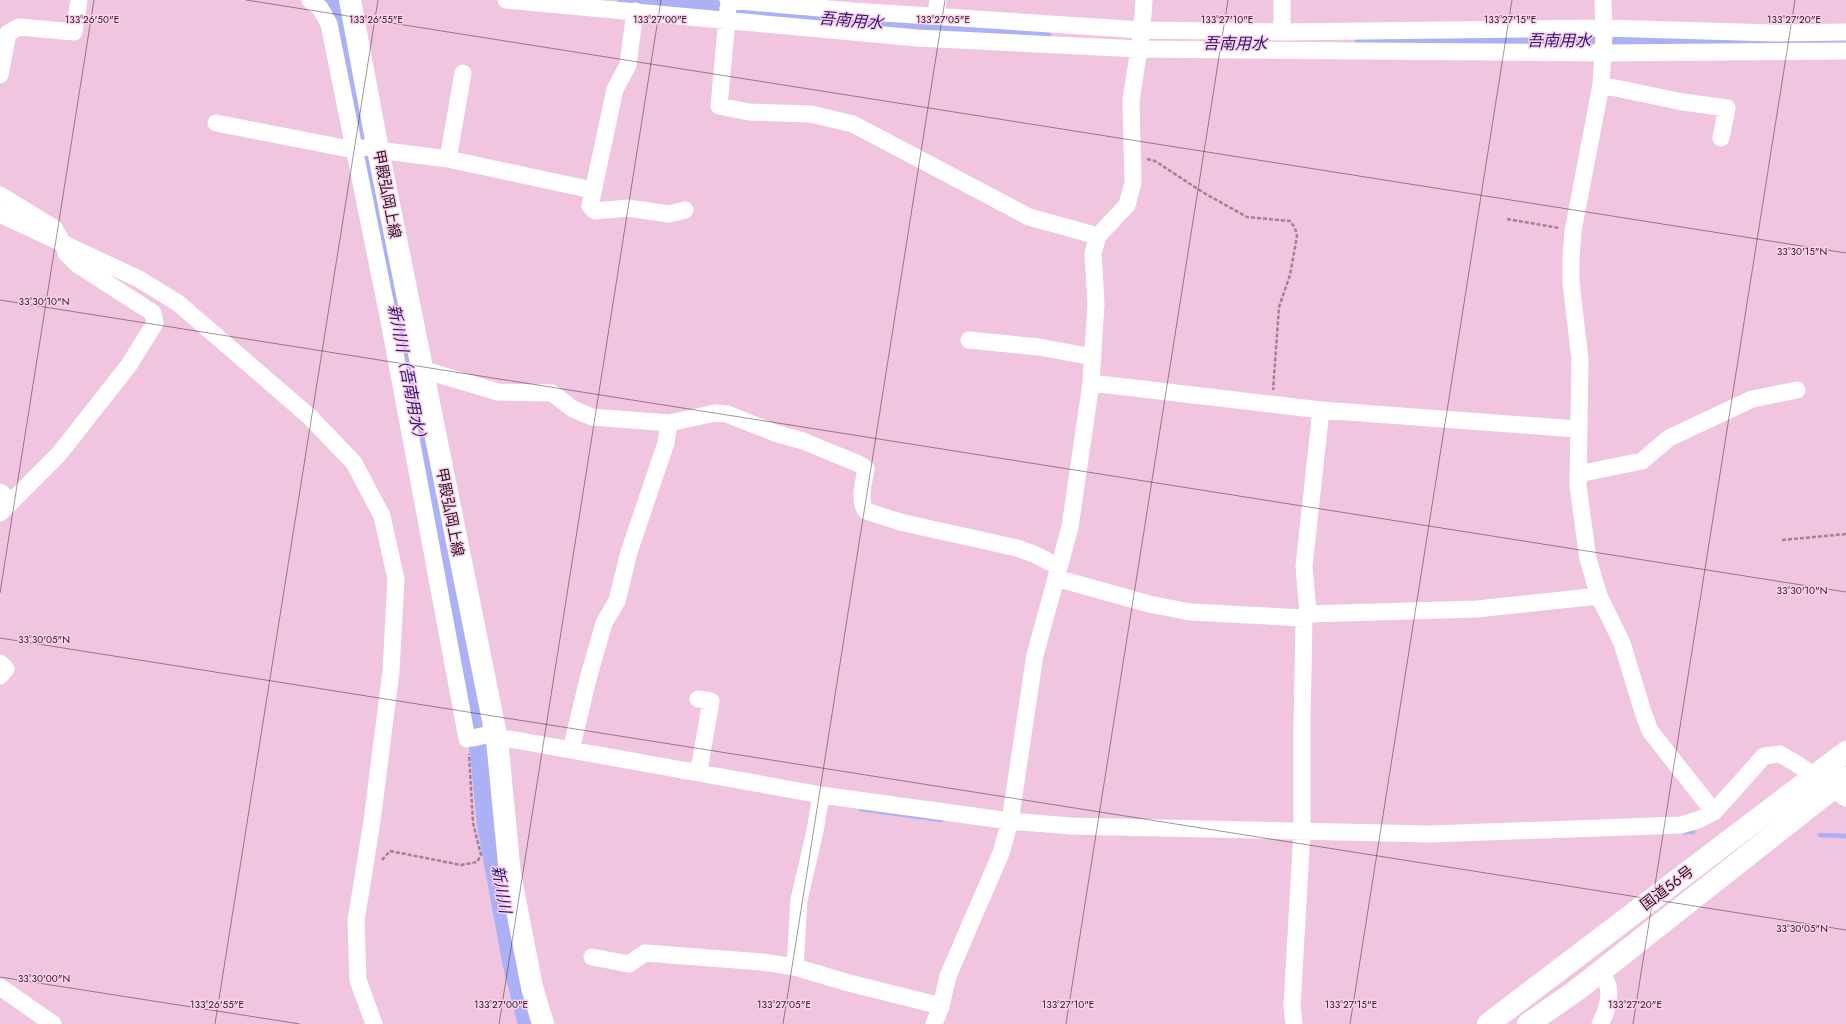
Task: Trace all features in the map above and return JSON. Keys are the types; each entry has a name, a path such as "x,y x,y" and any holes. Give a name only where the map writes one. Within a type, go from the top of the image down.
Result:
{"main road":[{"name":"甲殿弘岡上線","path":"350,0 367,148 422,373 483,737 532,987 543,1024"},
{"name":"国道56号","path":"1488,1024 1846,752"},
{"name":"国道56号","path":"1528,1024 1841,789"}],"street":[{"path":"0,75 8,33 19,27 74,32 79,0"},
{"path":"506,0 635,12 728,8 937,8 1141,40 1282,32 1603,41 1846,51"},
{"path":"934,1024 941,1006 948,976 1001,853 1010,821 1035,655 1070,526 1091,383 1096,304 1093,253 1098,236 1127,205 1133,183 1131,100 1141,40 1144,0"},
{"path":"1282,0 1282,32"},
{"path":"1603,0 1601,85 1574,231 1571,258 1571,283 1580,359 1577,429 1578,474 1588,559 1599,596 1622,643 1650,731 1714,812"},
{"path":"321,3 330,24 367,148 390,326 483,737 510,739 821,795 1010,821 1071,826 1431,834 1681,825 1698,820 1714,812 1764,756 1780,754 1814,776 1841,789"},
{"path":"728,8 917,38 1603,41 1774,33 1846,32"},
{"path":"728,8 719,106 749,112 811,114 853,124 1029,217 1098,236"},
{"path":"635,12 628,66 615,89 592,190 590,206 595,211 628,208 669,214 685,210"},
{"path":"448,159 463,73"},
{"path":"1601,85 1683,102 1727,108 1722,138"},
{"path":"216,123 367,148 448,159 592,190"},
{"path":"0,195 54,228 64,245 66,253 77,264 153,313 155,323 129,365 59,454 4,502"},
{"path":"0,214 139,279 178,303 310,417 354,463 382,516 396,579 391,671 372,821 356,921 358,980 374,1024"},
{"path":"969,340 1039,347 1093,357"},
{"path":"422,373 431,372 498,392 552,392 573,409 592,417 669,423 716,412 727,414 775,433 804,441 859,464 866,469 862,498 863,507 866,511 900,522 1017,548 1034,554 1058,573 1149,604 1190,612 1306,616 1477,609 1599,596"},
{"path":"1091,383 1321,410 1577,429"},
{"path":"1578,474 1642,461 1669,438 1752,398 1797,390"},
{"path":"1294,1024 1292,1006 1302,831 1302,724 1306,616 1304,566 1321,410"},
{"path":"571,750 588,679 604,623 617,601 629,552 666,443 669,423"},
{"path":"0,663 6,669 0,676"},
{"path":"695,772 700,764 711,701 698,699"},
{"path":"795,967 799,900 816,830 821,795"},
{"path":"592,957 629,964 645,953 762,962 795,967 849,983 941,1006"},
{"path":"1600,971 1607,983 1609,991 1603,1018 1600,1024"},
{"path":"0,987 53,1024"}],"path":[{"path":"1132,156 1155,162 1204,193 1247,217 1290,221 1295,228 1297,236 1290,275 1279,307 1272,405"},
{"path":"1506,219 1574,231"},
{"path":"1782,540 1846,534"},
{"path":"381,865 383,857 390,851 461,864 477,862 481,855 473,823 471,766 483,737"}],"waterway":[{"name":"新川川（吾南用水）","path":"328,0 341,19 444,570 483,753 490,825 515,961 531,1024"},
{"name":"吾南用水","path":"625,0 1044,36"},
{"name":"吾南用水","path":"1362,43 1602,40 1846,42"},
{"path":"861,809 941,820"},
{"path":"1683,832 1693,832"},
{"path":"1820,835 1846,836"}],"water label":[{"name":"新川川","path":"502,889"}]}
